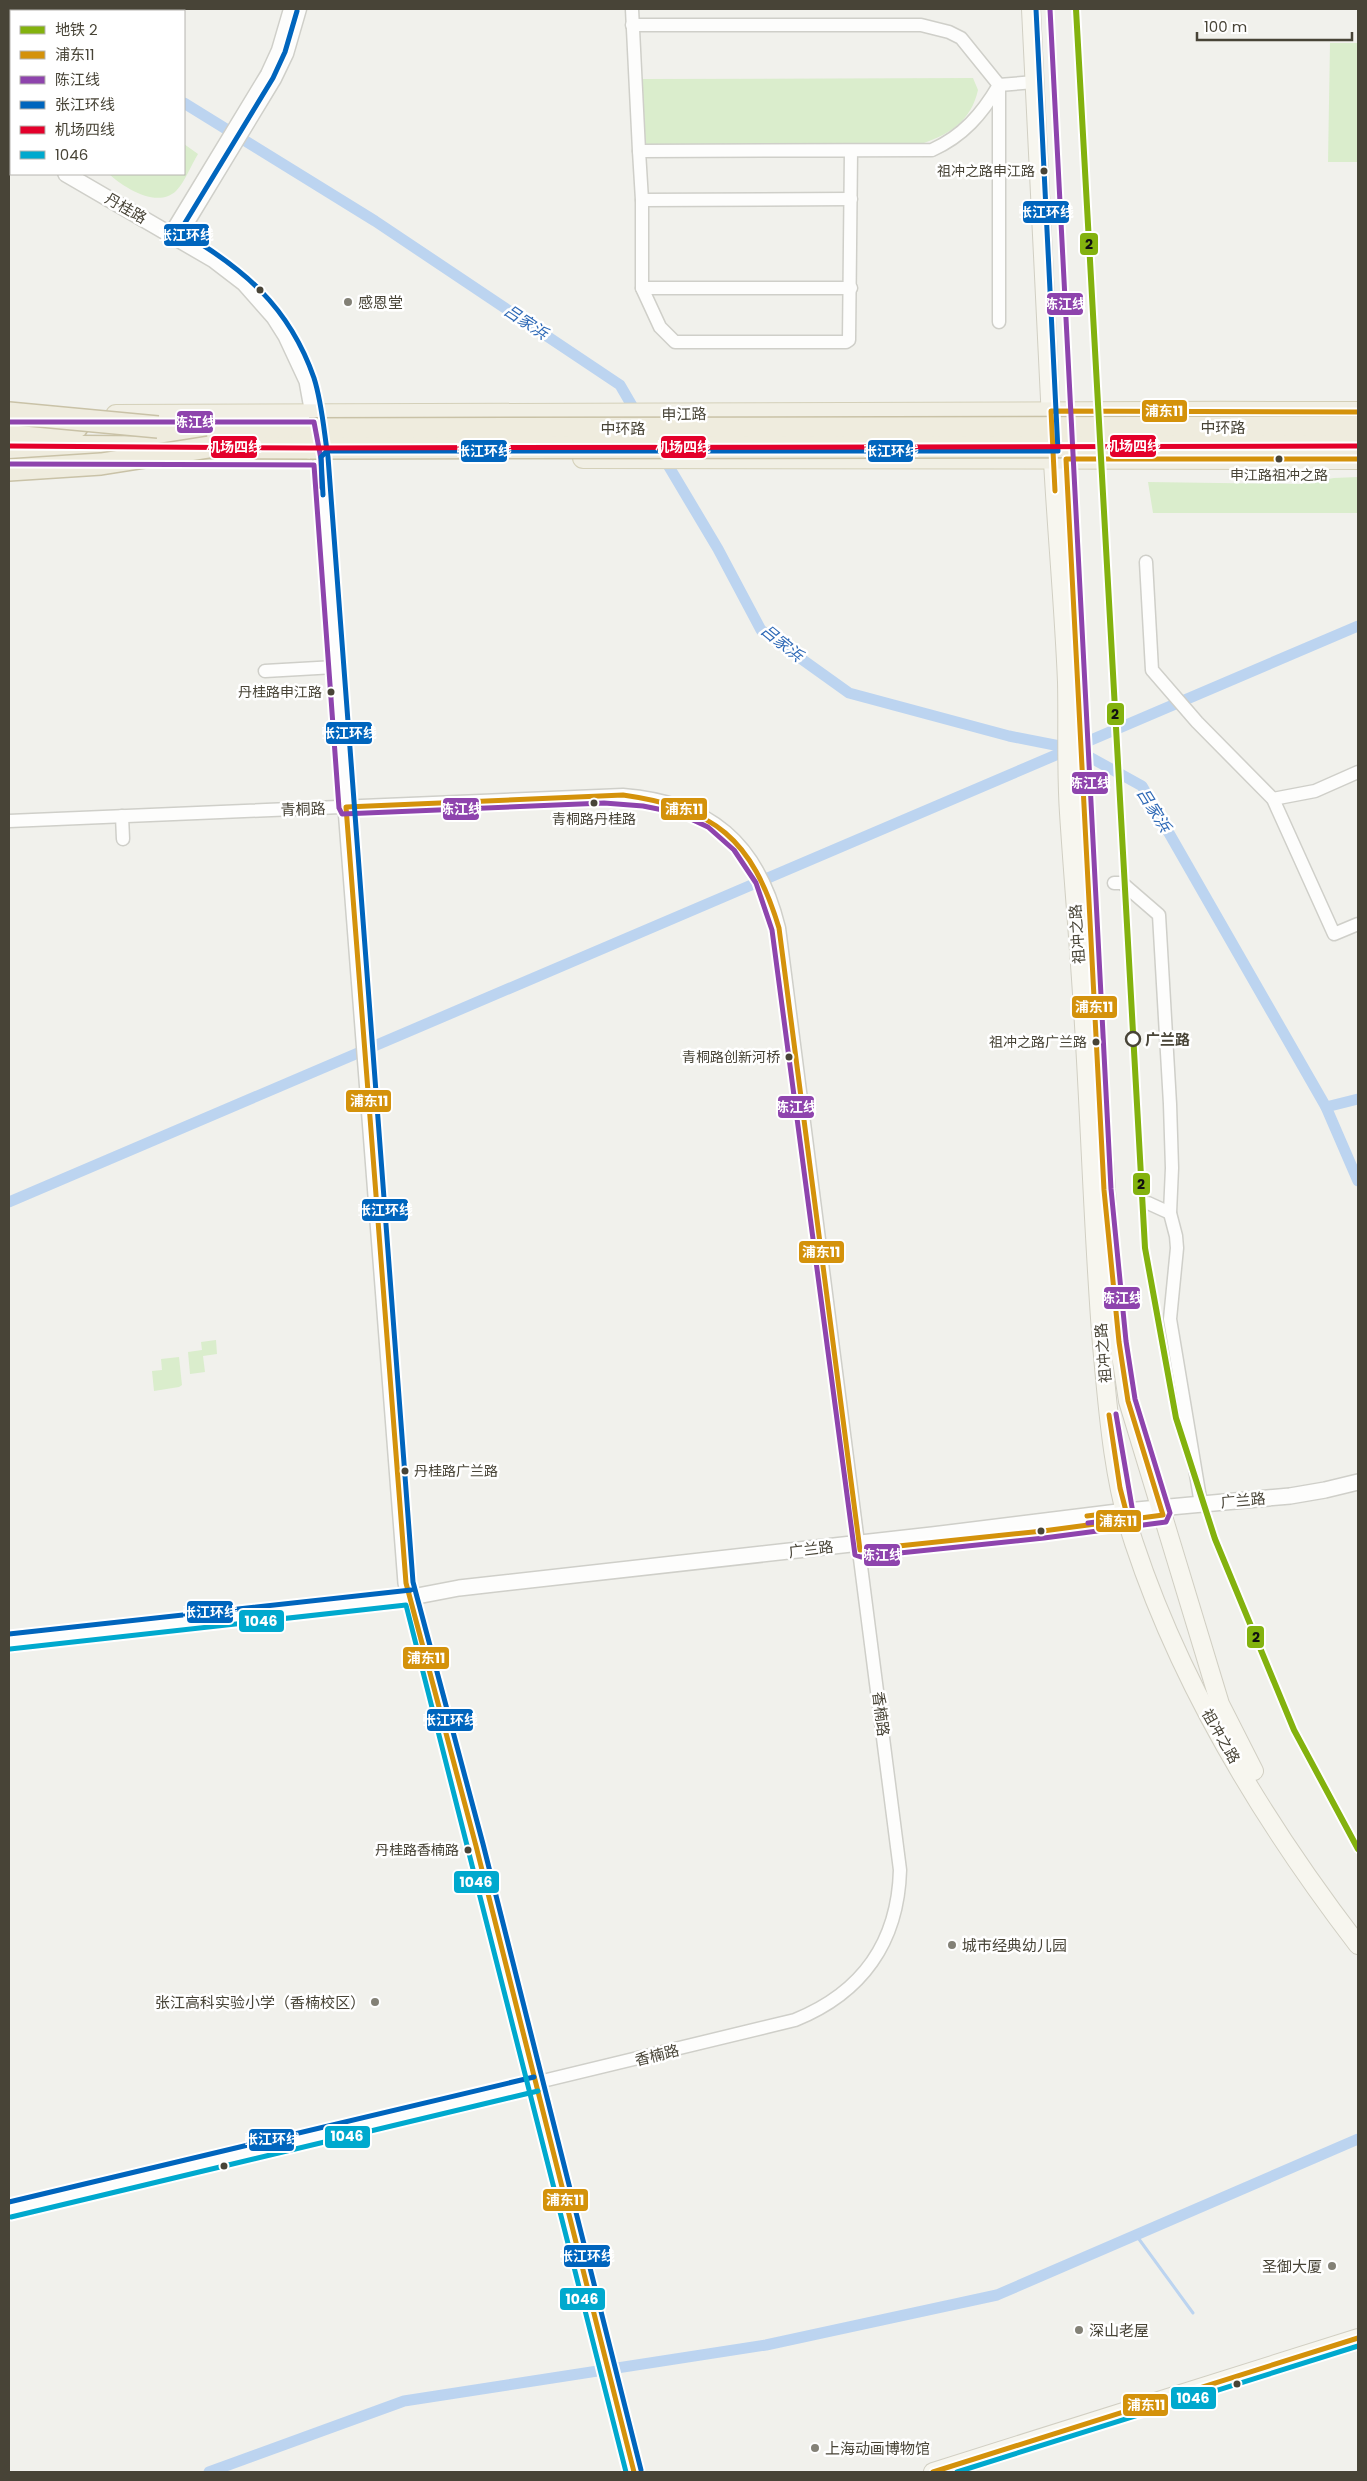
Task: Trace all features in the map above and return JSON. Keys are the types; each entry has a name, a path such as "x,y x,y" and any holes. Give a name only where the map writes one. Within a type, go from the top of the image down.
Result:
{"highway":[{"path":"9,414 158,427"},
{"name":"中环路","path":"9,428 1358,427"},
{"name":"中环路","path":"9,446 209,447 320,455 1358,446"},
{"path":"9,470 101,464 209,447"}],"main road":[{"name":"祖冲之路","path":"1031,9 1057,411 1072,685 1085,1042 1096,1270 1107,1404 1120,1488 1134,1543 1173,1643 1206,1712 1277,1833 1358,1945"},
{"name":"祖冲之路","path":"1042,9 1054,191 1057,411"},
{"name":"申江路","path":"9,414 574,415 1057,411 1358,412"},
{"path":"9,457 320,455 573,458 1358,459"},
{"name":"祖冲之路","path":"1076,807 1104,1190 1119,1342 1128,1401 1220,1704 1250,1764 1286,1827 1358,1927"},
{"path":"933,2472 1358,2338"},
{"path":"969,2472 1358,2350"}],"street":[{"path":"257,100 278,50 290,9"},
{"path":"175,234 287,54 300,9"},
{"path":"632,9 642,200 642,288 660,327 675,342 827,342 849,340 852,151"},
{"path":"632,25 921,25 934,27 961,38 999,85 999,322"},
{"path":"999,85 1035,82"},
{"path":"639,151 923,150 943,145 965,131 990,101 999,85"},
{"name":"丹桂路","path":"68,175 232,266 263,294 279,313 292,332 311,373 317,415 336,667 350,806"},
{"name":"丹桂路","path":"80,175 175,234"},
{"path":"642,200 851,199"},
{"path":"642,288 851,288"},
{"name":"丹桂路","path":"320,455 370,1068 406,1583 412,1597 634,2472"},
{"path":"1146,562 1152,670 1197,722 1273,799 1334,934 1358,924"},
{"path":"265,671 336,667"},
{"path":"1273,799 1315,790 1358,772"},
{"name":"青桐路","path":"9,821 573,796 645,797 667,801 708,818 727,832 754,864 772,900 779,928 859,1547"},
{"path":"122,816 123,839"},
{"path":"1114,884 1122,884 1159,915 1170,1113 1172,1168 1170,1212 1177,1248 1170,1319 1200,1504"},
{"path":"1148,1203 1170,1212"},
{"name":"广兰路","path":"1162,1512 1200,1504 1290,1496 1358,1482"},
{"name":"广兰路","path":"9,1642 412,1597 426,1600 460,1597 859,1547 1043,1531 1126,1516 1291,1501 1358,1488"},
{"name":"香楠路","path":"9,2210 795,2020 833,2001 865,1972 877,1955 895,1916 899,1892 900,1870 859,1547"}],"green space":[{"path":"1330,43 1358,43 1358,162 1328,162"},
{"path":"973,78 978,90 971,110 952,130 924,143 643,145 640,79"},
{"path":"185,145 198,154 179,187 168,196 150,197 123,185 110,175 185,175"},
{"path":"1358,477 1358,513 1153,513 1148,482 1300,484 1334,478"},
{"path":"216,1340 217,1354 203,1356 205,1372 190,1374 188,1352 202,1350 201,1342"},
{"path":"179,1357 182,1385 154,1391 152,1371 162,1370 161,1359"}],"waterway":[{"name":"吕家浜","path":"185,104 375,221 620,385 638,416"},
{"name":"吕家浜","path":"662,455 718,549 761,630 849,693 1009,736 1075,749 1142,786 1326,1107 1358,1099"},
{"path":"9,1202 1358,626"},
{"path":"1326,1107 1358,1181"},
{"path":"209,2472 404,2401 766,2345 997,2295 1358,2139"},
{"path":"1136,2235 1193,2313"}],"metro line":[{"name":"2","path":"1076,9 1145,1248 1176,1418 1215,1539 1294,1730 1358,1849"}],"transit line":[{"name":"张江环线","path":"323,495 321,457 327,451 1058,451 1036,9"},
{"name":"陈江线","path":"9,464 314,465 339,808 342,814 604,803 643,806 678,813 708,827 734,850 756,883 772,930 855,1555 861,1557 1044,1538 1166,1522 1170,1513 1135,1399 1126,1341 1111,1189 1050,9"},
{"name":"张江环线","path":"297,11 285,52 273,78 180,231 224,259 261,291 277,310 304,353 319,397 328,457 413,1582 483,1844 641,2470"},
{"name":"浦东11","path":"1055,491 1051,411 1358,412"},
{"name":"陈江线","path":"9,422 314,422 321,459 322,488"},
{"name":"机场四线","path":"9,446 310,448 1358,446"},
{"name":"浦东11","path":"634,2472 476,1846 406,1583 346,807 623,795 655,801 682,809 706,819 725,833 742,850 756,872 768,897 779,928 860,1550 1043,1531 1163,1515 1128,1401 1119,1342 1104,1190 1066,459 1358,459"},
{"name":"陈江线","path":"1088,1523 1128,1518 1133,1513 1116,1414"},
{"name":"浦东11","path":"1087,1516 1126,1511 1120,1488 1109,1415"},
{"name":"张江环线","path":"9,1634 411,1590"},
{"name":"1046","path":"10,1649 406,1605 626,2472"},
{"name":"张江环线","path":"9,2202 534,2077"},
{"name":"1046","path":"11,2217 538,2091"},
{"name":"浦东11","path":"933,2472 1358,2338"},
{"name":"1046","path":"957,2472 1358,2346"}],"place":[{"name":"祖冲之路申江路","path":"1044,171"},
{"name":"感恩堂","path":"348,302"},
{"name":"申江路祖冲之路","path":"1279,459"},
{"name":"丹桂路申江路","path":"331,692"},
{"name":"青桐路丹桂路","path":"594,803"},
{"name":"广兰路","path":"1133,1039"},
{"name":"祖冲之路广兰路","path":"1096,1042"},
{"name":"青桐路创新河桥","path":"789,1057"},
{"name":"丹桂路广兰路","path":"405,1471"},
{"name":"丹桂路香楠路","path":"468,1850"},
{"name":"城市经典幼儿园","path":"952,1945"},
{"name":"张江高科实验小学（香楠校区）","path":"375,2002"},
{"name":"圣御大厦","path":"1332,2266"},
{"name":"深山老屋","path":"1079,2330"},
{"name":"上海动画博物馆","path":"815,2448"}]}
